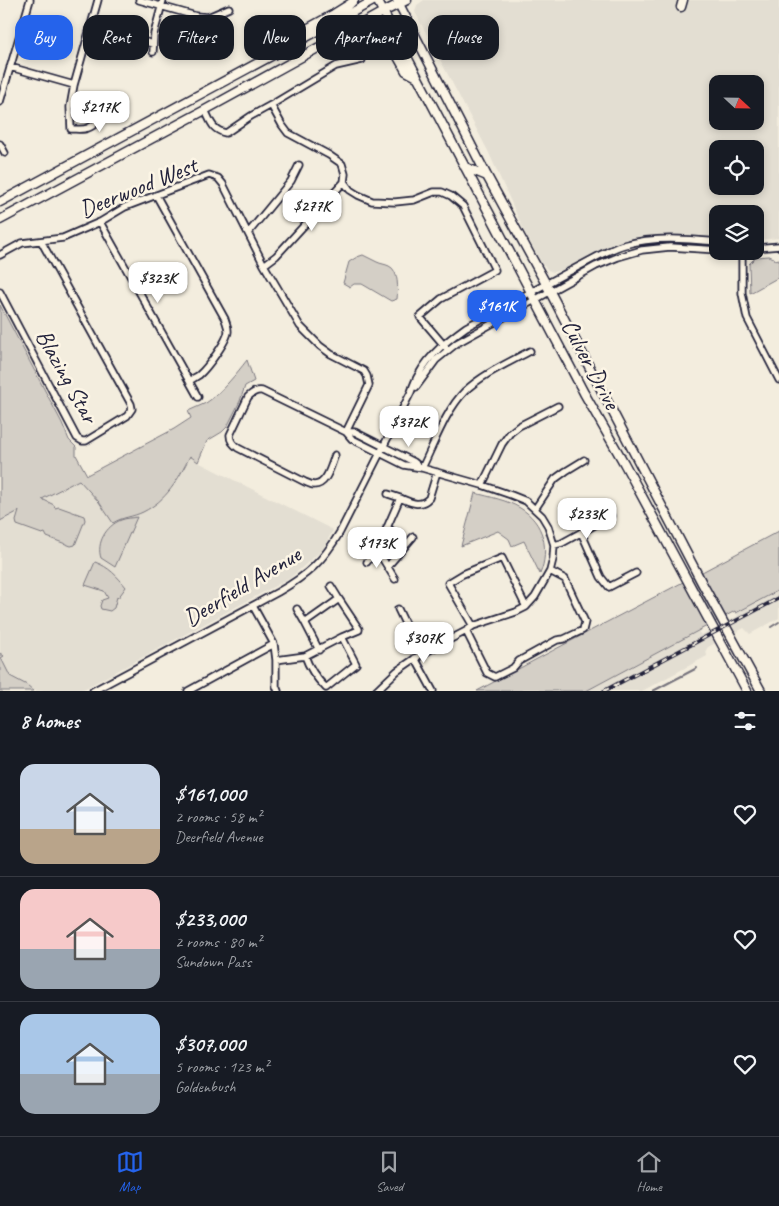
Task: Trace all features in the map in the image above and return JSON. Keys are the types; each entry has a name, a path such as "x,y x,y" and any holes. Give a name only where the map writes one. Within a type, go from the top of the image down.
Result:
{"main road":[{"path":"306,29 334,14 354,0"},
{"path":"306,37 376,0"},
{"name":"Culver Drive","path":"376,0 584,393 624,463 747,691"},
{"path":"378,15 398,2 407,0"},
{"name":"Culver Drive","path":"398,2 487,176 761,691"},
{"path":"0,220 316,49"},
{"path":"0,202 264,60"},
{"path":"400,60 406,71 417,77"},
{"path":"465,167 487,176"}],"street":[{"path":"0,102 30,0"},
{"path":"98,0 74,85 70,106 72,129 93,126 110,104"},
{"path":"139,0 163,3 196,16 208,17 229,8"},
{"path":"153,52 154,34 163,3"},
{"path":"149,43 153,44"},
{"path":"205,110 213,126 218,131 226,133 251,116 336,66 362,60"},
{"path":"10,67 74,85"},
{"path":"264,265 276,256 344,182 345,174 342,164 288,132 271,105"},
{"path":"0,144 5,153"},
{"path":"248,232 292,181 299,165"},
{"name":"Deerwood West","path":"0,255 22,243 63,238 100,222 125,207 156,195 209,176 218,178 223,184 264,265 300,326 309,337 325,350 364,371 367,376 369,385 346,432"},
{"path":"344,182 350,190 372,201 395,202 414,200 434,192 442,192 451,196 463,206 495,270 441,299 420,317 448,350"},
{"path":"156,195 228,326 226,339 208,365 199,375 189,381"},
{"path":"100,222 198,397"},
{"name":"Deerfield Avenue","path":"411,392 436,360 448,350 602,254 624,245 651,239 670,238 709,241"},
{"name":"Blazing Star","path":"0,292 77,438 86,441 127,416 132,409 130,404 41,240"},
{"path":"764,247 779,246"},
{"name":"Deerfield Avenue","path":"548,288 628,253 670,247 709,249"},
{"path":"742,260 742,293 747,318 779,379"},
{"name":"Deerfield Avenue","path":"93,691 252,606 311,571 330,548 340,532 426,362 443,344 466,327 534,296"},
{"path":"422,468 449,412 465,392 478,381 530,350"},
{"path":"335,455 326,476 321,483 314,485 238,448 230,440 230,435 248,397 253,392 262,391 346,432 352,439 404,465 422,468 482,485 526,501 542,516 548,526 554,545 550,571 535,597 526,606 516,612 473,626 417,656 397,671 376,691"},
{"path":"482,485 502,444 510,433 519,426 558,406"},
{"path":"346,432 355,432 422,468"},
{"path":"535,508 555,479 584,460"},
{"path":"388,494 416,504 423,503 429,498 437,472"},
{"path":"367,562 387,527 400,498"},
{"path":"554,545 562,543 611,516"},
{"path":"387,527 407,544"},
{"path":"581,532 601,577 609,587 636,573"},
{"path":"388,566 413,537"},
{"path":"376,548 395,579"},
{"path":"473,626 448,583 463,574 502,558 526,606"},
{"path":"466,631 487,673 494,677 557,640 564,639 583,630 585,622 565,579 550,571"},
{"path":"276,660 306,656 359,629 332,586"},
{"path":"304,623 339,599"},
{"path":"252,606 274,644 276,686 278,691"},
{"path":"297,609 318,650"},
{"path":"398,609 433,691"},
{"path":"306,656 309,666 326,688 356,664 342,637"},
{"path":"188,691 274,644"}],"shaded area":[{"path":"424,0 779,0 779,238 764,239 764,205 709,205 709,237 685,235 639,237 602,249 563,270 553,272 548,270 542,264 525,233 488,151 440,60 499,60 499,15 428,15 428,37 415,12 417,5"},
{"path":"363,255 392,268 397,281 397,299 391,301 362,284 354,284 350,287 343,283 349,262"},
{"path":"764,256 769,256 775,260 779,259 779,277 750,293 749,264 753,260 764,260"},
{"path":"0,305 62,423 69,440 76,447 76,455 87,475 191,418 188,411 206,403 217,394 247,360 254,381 245,386 227,427 207,441 198,462 190,456 171,488 159,502 143,512 113,523 99,502 79,480 42,499 54,505 55,508 59,507 84,516 85,520 75,545 71,546 47,537 45,533 42,534 17,525 16,521 19,511 0,521"},
{"path":"170,432 174,444 198,462 333,530 323,549 290,578 80,691 0,691 0,521"},
{"path":"475,493 515,505 535,521 543,537 544,546 543,565 540,574 524,541 512,546 509,539 498,531 461,546"},
{"path":"137,517 115,567 101,558 100,547 103,536 111,526 123,519"},
{"path":"779,531 779,590 736,613 735,611 586,691 477,691 704,571"},
{"path":"95,562 112,572 126,587 117,597 114,608 110,611 101,609 100,606 102,600 108,598 104,591 85,585"},
{"path":"779,590 779,618 750,634 744,628 708,647 706,650 707,656 642,691 586,691 698,631 701,635 738,616 736,613"},
{"path":"0,653 4,656 1,658 10,676 34,691 0,691"}],"waterway":[{"path":"771,627 779,622"},
{"path":"653,691 697,668"}],"railway":[{"path":"604,691 779,598"}]}
